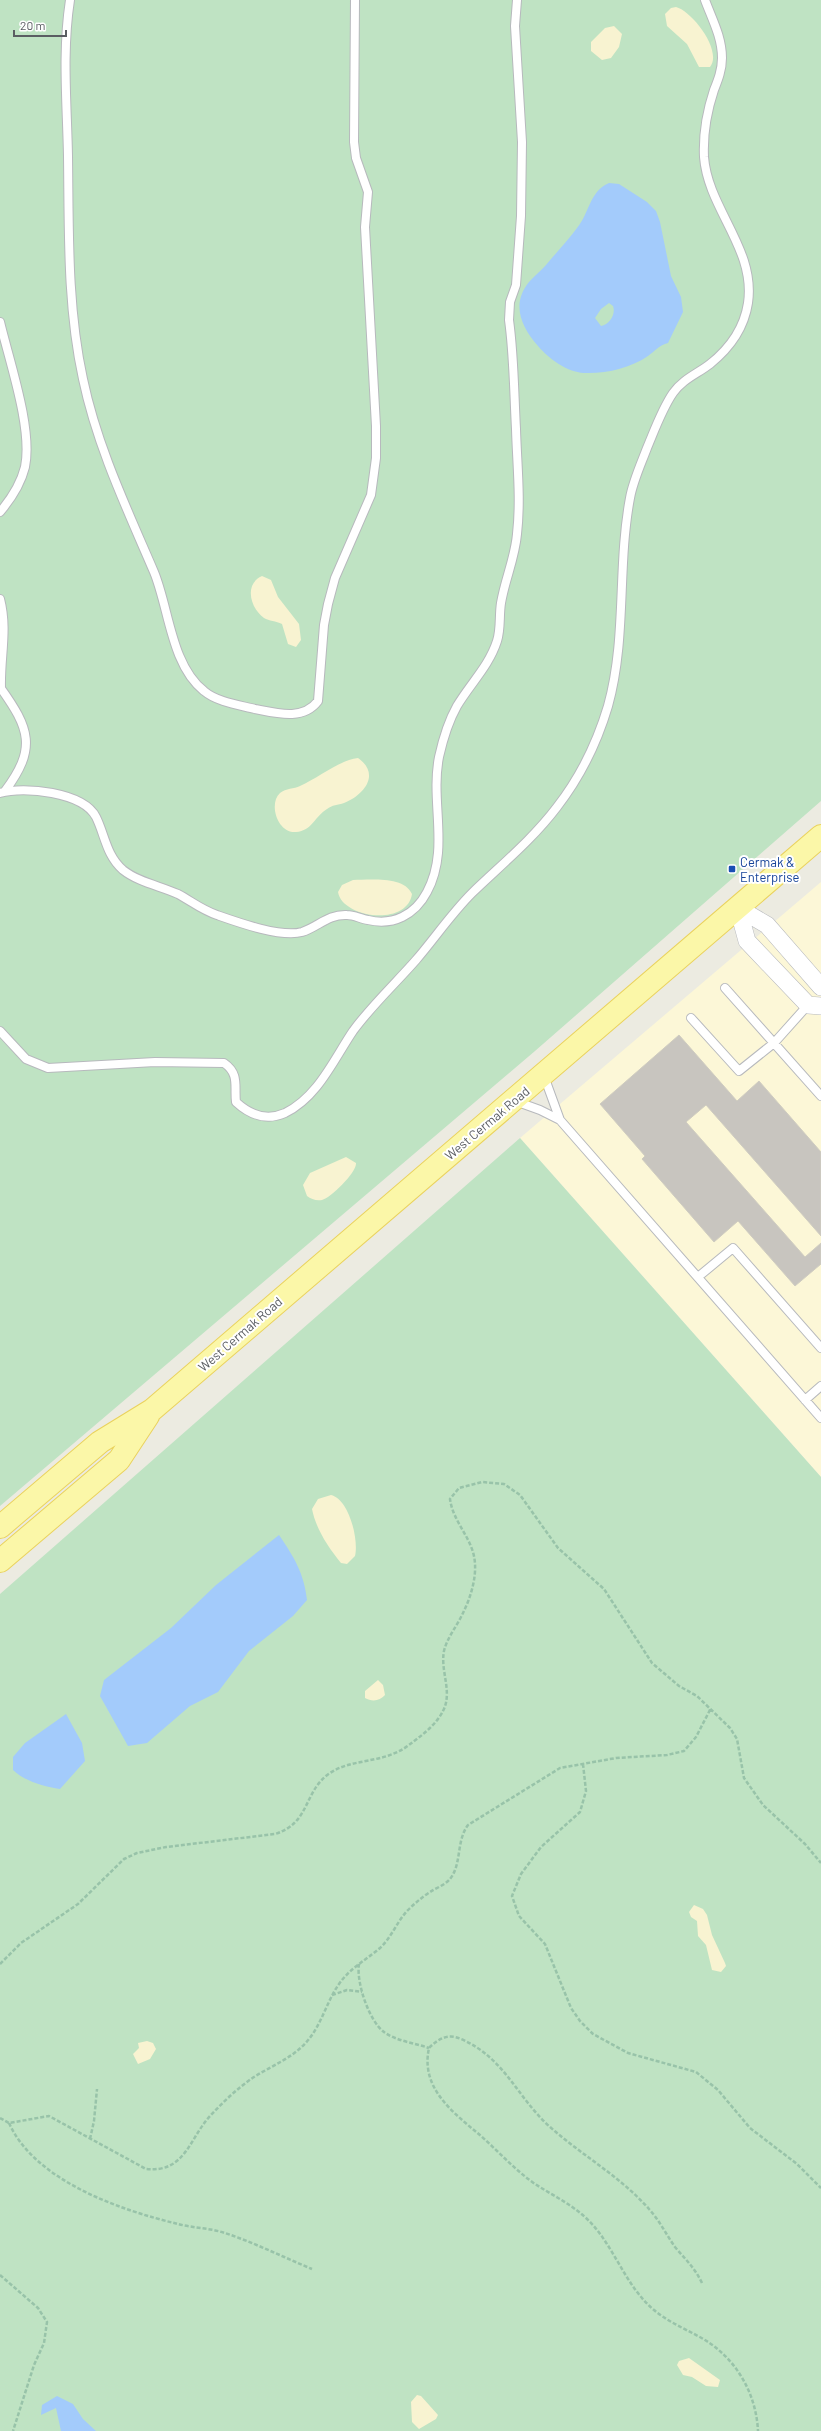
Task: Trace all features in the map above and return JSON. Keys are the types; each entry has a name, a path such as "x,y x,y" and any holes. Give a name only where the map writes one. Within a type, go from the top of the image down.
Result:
{"main road":[{"name":"West Cermak Road","path":"0,1527 100,1442 152,1410 821,836"},
{"name":"West Cermak Road","path":"0,1561 118,1460 152,1410"}],"street":[{"path":"738,908 767,925 821,987"},
{"path":"738,908 747,941 814,1006"}],"lane":[{"path":"70,0 65,52 70,274 82,378 94,425 155,575 174,639 194,681 204,692 218,699 285,714 299,713 308,710 318,701 320,694 319,678 322,639 328,604 335,578 371,495 376,458 376,426 365,226 368,192 356,158 354,142 355,0"},
{"path":"3,792 26,790 69,797 82,802 96,816 109,853 124,871 179,895 203,909 280,933 301,932 330,917 340,915 351,915 383,923 397,920 418,905 427,892 437,864 439,847 440,830 435,790 442,746 447,726 457,706 486,667 496,645 501,602 514,557 517,531 518,483 509,320 510,302 516,285 522,216 522,142 515,26 517,0"},
{"path":"0,1031 26,1059 48,1068 155,1062 224,1063 231,1068 235,1075 236,1102 245,1111 257,1116 284,1113 314,1088 368,1013 418,958 464,902 533,835 574,784 590,755 601,728 614,679 619,644 628,514 636,478 665,407 673,392 691,375 709,364 731,343 740,331 748,302 749,284 747,268 711,187 704,158 708,117 720,76 722,59 716,27 705,0"},
{"path":"0,322 24,424 26,451 25,467 18,484 0,512"},
{"path":"0,599 5,630 0,672 0,688 25,729 27,746 24,762 3,792"},
{"path":"725,988 821,1096"},
{"path":"691,1018 739,1071 814,1006"},
{"path":"543,1075 560,1120 821,1418"},
{"path":"514,1100 560,1120"},
{"path":"698,1277 733,1248 821,1348"},
{"path":"805,1400 821,1386"}],"path":[{"path":"0,1964 38,1929 78,1904 124,1859 137,1853 166,1847 275,1834 286,1831 297,1822 315,1788 330,1773 338,1768 384,1758 396,1753 408,1746 437,1720 444,1711 447,1699 443,1668 444,1651 469,1597 475,1565 470,1540 451,1507 453,1494 466,1485 482,1482 496,1482 508,1487 520,1495 558,1548 604,1589 652,1663 675,1682 697,1696 730,1728 737,1739 744,1778 754,1793 821,1863"},
{"path":"9,2123 49,2116 146,2169 156,2170 171,2166 180,2160 210,2116 222,2104 253,2078 291,2055 308,2040 316,2029 332,1995 340,1983 359,1964 380,1948 406,1912 418,1900 450,1880 455,1869 461,1837 468,1825 560,1768 616,1758 667,1755 684,1751 696,1736 711,1708"},
{"path":"583,1764 586,1791 580,1812 541,1847 520,1874 512,1896 518,1916 544,1944 571,2008 580,2022 593,2034 628,2053 696,2072 718,2090 750,2128 797,2164 821,2188"},
{"path":"359,1964 359,1983 377,2025 383,2032 392,2037 429,2048"},
{"path":"332,1995 347,1990 362,1992"},
{"path":"702,2283 691,2264 677,2249 648,2208 607,2170 549,2126 524,2099 499,2064 472,2045 450,2036 442,2038 429,2048 426,2059 431,2080 436,2091 456,2117 534,2183 586,2218 606,2243 632,2284 653,2310 714,2345 725,2355 745,2382 753,2400 758,2431"},
{"path":"90,2139 96,2109 97,2089"},
{"path":"0,2118 9,2123 17,2139 47,2168 87,2194 113,2204 178,2224 224,2233 312,2269"},
{"path":"0,2275 38,2308 47,2322 44,2343 34,2364 13,2431"}],"shaded area":[{"path":"821,882 821,1477 520,1138"}],"green space":[{"path":"0,0 821,0 821,801 535,1051 0,1506"},
{"path":"520,1138 821,1477 821,2431 0,2431 0,1594"}],"sand":[{"path":"676,7 683,10 690,16 704,32 712,51 713,60 710,67 699,67 687,44 667,26 665,14 671,8"},
{"path":"614,26 622,34 619,47 611,58 602,60 591,51 591,42 605,28"},
{"path":"262,576 271,580 278,597 299,624 301,640 296,647 288,644 282,624 264,618 259,614 252,602 251,590 256,580"},
{"path":"358,758 365,764 369,777 367,784 358,795 344,803 329,808 306,829 296,832 284,828 275,811 275,804 280,793 307,783 344,762"},
{"path":"353,880 386,880 402,884 408,888 412,894 408,904 399,911 387,915 362,913 351,908 342,901 338,892 342,885"},
{"path":"346,1157 356,1163 352,1172 343,1184 331,1195 322,1200 314,1200 307,1196 303,1185 310,1173"},
{"path":"331,1495 343,1504 348,1512 354,1531 356,1549 355,1556 347,1564 341,1563 327,1544 316,1524 312,1509 318,1499"},
{"path":"378,1680 383,1685 385,1695 381,1699 376,1700 365,1698 365,1691"},
{"path":"694,1905 703,1909 707,1915 712,1935 726,1966 721,1972 712,1970 706,1945 698,1936 697,1921 691,1917 689,1912"},
{"path":"147,2041 153,2043 156,2049 150,2059 138,2064 133,2054 139,2048 138,2043"},
{"path":"689,2358 720,2380 718,2387 706,2386 692,2377 683,2375 677,2365 679,2361"},
{"path":"417,2395 421,2396 438,2415 436,2419 419,2429 412,2422 411,2402"}],"water":[{"path":"609,183 619,184 647,202 656,211 660,222 671,276 681,297 683,312 668,343 648,356 626,367 609,371 584,373 571,370 559,364 542,351 527,331 520,315 519,307 520,299 529,282 544,267 577,228 597,192","holes":["609,303 613,306 614,312 612,318 610,321 601,326 595,318 601,309"]},
{"path":"279,1535 298,1566 306,1590 307,1600 293,1616 249,1651 218,1692 190,1706 147,1743 128,1746 100,1696 104,1680 171,1628 216,1585"},
{"path":"66,1714 82,1743 85,1761 60,1789 41,1785 23,1778 13,1770 13,1757 25,1743"},
{"path":"57,2396 73,2404 83,2419 96,2431 61,2431 56,2408 41,2415 42,2405"}],"building":[{"path":"679,1035 737,1101 759,1081 821,1152 821,1236 706,1105 686,1122 805,1257 821,1243 821,1264 795,1286 738,1221 714,1242 642,1159 645,1156 600,1104"}],"place":[{"name":"Cermak & Enterprise","path":"732,869"}]}
